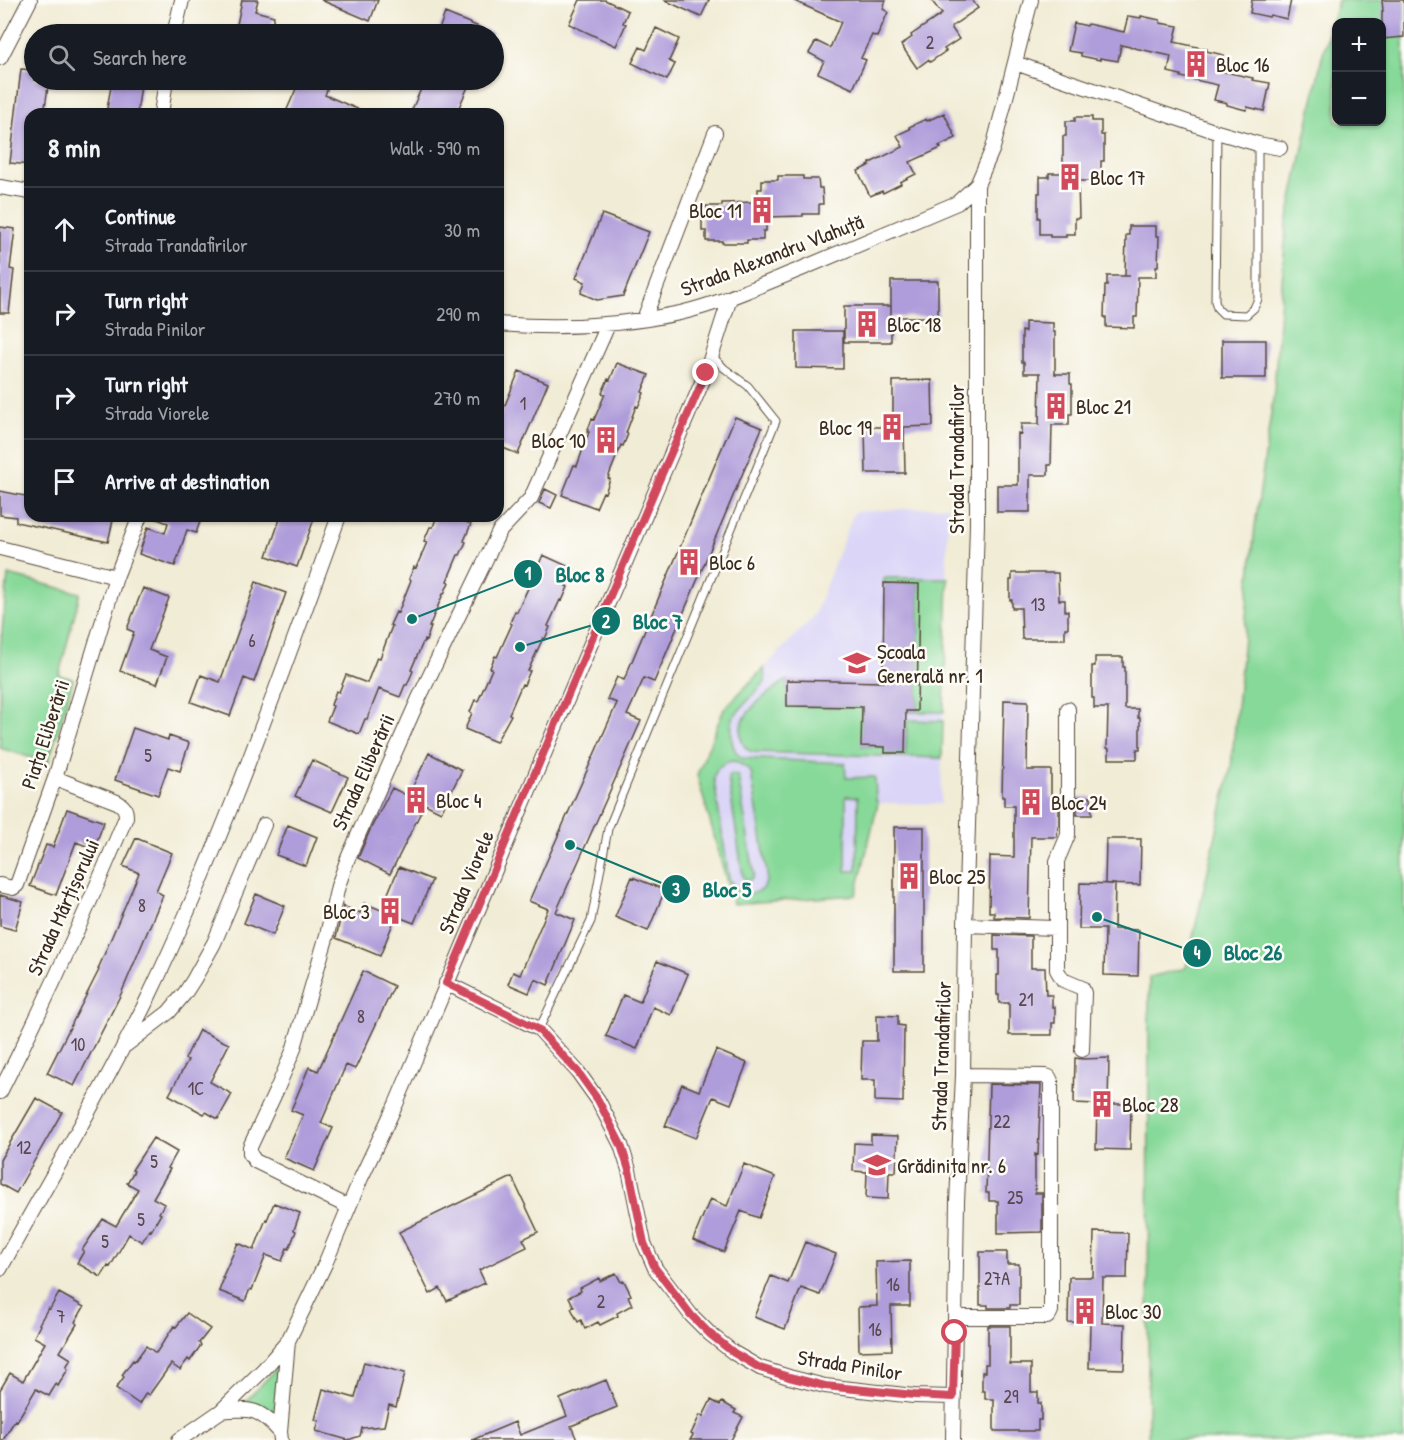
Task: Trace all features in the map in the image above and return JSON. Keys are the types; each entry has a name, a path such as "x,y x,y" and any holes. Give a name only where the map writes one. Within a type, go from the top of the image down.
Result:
{"street":[{"path":"0,58 30,0"},
{"path":"176,24 182,0"},
{"name":"Strada Trandafirilor","path":"952,1440 977,524 977,185 993,148 1031,0"},
{"path":"1015,63 1217,132 1280,148"},
{"path":"162,108 165,90"},
{"path":"644,320 715,133"},
{"name":"Strada Alexandru Vlahuță","path":"504,324 554,327 608,325 681,312 730,298 957,204 977,185"},
{"path":"0,187 24,191"},
{"name":"Strada Viorele","path":"179,1440 221,1411 264,1369 288,1341 396,1104 706,373 730,298"},
{"name":"Strada Eliberării","path":"349,1207 255,1161 250,1154 250,1147 293,1051 327,935 338,886 348,858 419,698 494,542 499,532 531,498 608,325"},
{"name":"Piața Eliberării","path":"0,885 13,888 17,885 55,778 116,577 138,522"},
{"path":"0,1269 123,1047 168,954 217,842 337,522"},
{"path":"0,548 116,577"},
{"path":"1068,710 1068,835 1057,861 1057,970 1063,980 1079,986 1084,993 1082,1050"},
{"name":"Strada Mărțișorului","path":"0,1092 84,917 126,817 126,811 117,802 55,778"},
{"path":"123,1047 169,1012 194,979 214,943 264,825"},
{"path":"965,925 1056,928"},
{"name":"Strada Pinilor","path":"446,983 538,1029 578,1072 598,1100 621,1145 629,1170 644,1243 655,1268 691,1315 710,1334 734,1353 760,1368 789,1377 825,1386 953,1397"},
{"path":"955,1317 1047,1317 1051,1311 1050,1078 1046,1076 963,1075"},
{"path":"281,1436 288,1341"},
{"path":"221,1411 239,1409 259,1412 269,1419 281,1436"}],"lane":[{"path":"1217,132 1215,301 1217,308 1223,314 1246,315 1254,308 1258,299 1258,144"},
{"path":"538,1029 591,921 608,829 776,420 748,386 712,356"}],"shaded area":[{"name":"Școala Generală nr. 1","path":"948,506 941,804 878,803 856,895 733,904 697,775 724,709 814,616 854,512"}],"green space":[{"path":"1338,0 1404,0 1404,1440 1148,1440 1149,977 1186,968 1231,768 1255,526 1274,392 1286,228 1322,57 1332,21 1332,126 1386,126 1386,18 1333,18"},
{"path":"8,575 80,593 59,675 73,679 73,681 48,763 0,748 0,649"},
{"path":"884,578 948,578 944,712 905,712 918,710 919,584 884,583"},
{"path":"764,668 765,682 732,720 732,741 738,755 742,758 845,763 846,778 875,777 878,803 856,895 733,904 697,775 724,709","holes":["735,761 751,772 767,873 763,887 752,893 739,890 729,878 714,780 720,766","846,796 858,797 857,871 846,871"]},
{"path":"787,680 787,706 862,707 862,746 885,747 886,753 906,753 907,720 943,721 942,758 750,751 741,740 744,720 756,704"},
{"path":"732,774 738,776 754,874 749,880 743,877 728,777"},
{"path":"278,1367 275,1414 258,1404 245,1402"}],"building":[{"path":"242,0 258,0 255,11 274,16 272,24 237,24"},
{"path":"321,0 378,0 370,21"},
{"path":"580,0 605,0 628,11 623,23 626,24 616,46 569,24"},
{"path":"664,0 709,0 701,17"},
{"path":"792,0 886,0 883,9 888,12 877,37 872,35 861,58 866,60 853,89 818,73 824,61 809,53 816,41 830,48 841,22"},
{"path":"931,0 972,0 978,8 951,27 959,39 944,49 946,51 917,68 901,45 912,37 911,35 942,14"},
{"path":"1252,0 1291,0 1287,19 1250,13"},
{"path":"1382,0 1404,0 1404,37 1386,39 1386,18 1382,18"},
{"path":"445,13 472,24 441,24"},
{"name":"Bloc 16","path":"1128,16 1141,18 1141,16 1160,20 1160,23 1178,26 1174,42 1224,55 1220,71 1270,83 1264,111 1247,107 1246,110 1214,100 1218,85 1168,72 1171,56 1121,45 1118,61 1100,58 1100,60 1068,51 1074,23 1124,32"},
{"path":"656,28 679,39 669,61 675,64 667,80 632,63 640,47 646,50"},
{"path":"21,69 24,69 24,90 48,90 45,108 24,108 24,164 10,163"},
{"path":"110,90 140,90 138,108 107,108"},
{"path":"296,90 327,90 325,95 355,108 288,108"},
{"path":"421,90 467,90 459,108 413,108"},
{"path":"944,113 956,138 939,146 941,148 910,162 916,174 883,193 882,191 870,196 858,171 903,147 897,135 926,119 927,121"},
{"name":"Bloc 17","path":"1075,117 1092,117 1092,121 1101,121 1101,135 1104,135 1104,161 1101,161 1101,177 1091,177 1091,181 1078,181 1079,218 1075,218 1075,234 1066,234 1066,237 1050,237 1050,234 1040,234 1038,193 1040,193 1040,177 1049,177 1049,173 1063,173 1063,136 1066,136 1066,121 1075,121"},
{"name":"Bloc 11","path":"778,176 803,176 803,179 818,179 819,188 822,188 823,204 819,204 819,214 766,217 766,231 763,231 763,240 747,240 747,243 706,241 706,231 702,231 702,216 706,215 706,206 758,202 758,189 762,189 762,180 778,180"},
{"path":"602,214 649,232 623,296 597,300 581,293 585,282 576,278"},
{"path":"1129,226 1156,226 1156,236 1159,236 1156,277 1138,277 1137,317 1134,317 1134,328 1106,327 1106,317 1104,317 1107,276 1125,276 1126,235 1129,235"},
{"path":"0,227 15,229 10,269 14,270 9,313 0,313"},
{"path":"891,281 938,281 938,317 891,317"},
{"path":"844,306 891,306 891,342 844,342"},
{"name":"Bloc 21","path":"1025,322 1053,323 1055,374 1070,374 1072,414 1069,414 1069,425 1052,425 1051,465 1048,465 1048,475 1030,475 1030,512 997,512 997,485 1018,485 1018,433 1021,434 1021,424 1039,424 1040,373 1024,373 1024,362 1022,362 1022,331 1025,332"},
{"path":"796,331 843,331 843,369 796,368"},
{"path":"1222,340 1266,340 1266,378 1222,378"},
{"name":"Bloc 10","path":"617,363 649,375 642,392 644,393 638,407 636,406 626,433 628,434 623,446 621,445 608,478 610,479 605,493 603,492 596,508 562,495 574,465 577,466 592,419 594,420 605,394 602,393"},
{"path":"519,371 548,383 518,454 504,448 504,407"},
{"name":"Bloc 19","path":"932,380 933,426 904,427 905,473 866,473 865,427 893,427 893,381"},
{"path":"735,417 762,428 654,682 644,678 627,715 641,721 556,912 575,920 548,985 535,979 529,993 508,984 513,972 520,975 548,909 529,901 617,703 607,699 617,677 624,680"},
{"path":"545,489 557,495 551,508 539,503"},
{"path":"0,491 24,496 24,522 113,522 108,542 16,522 16,517 0,515"},
{"path":"165,522 200,522 196,533 187,530 175,566 139,554 148,527 165,533 168,523"},
{"path":"279,522 313,522 297,567 267,556"},
{"path":"435,522 471,524 464,541 466,542 447,581 449,582 429,627 431,627 426,641 424,640 411,670 413,671 407,685 400,697 379,689 359,734 327,721 336,691 339,692 346,675 367,683 377,657 380,658 392,626 390,625 396,612 398,613 414,567 416,568 427,542 424,541 430,527 433,527"},
{"path":"543,555 574,569 562,601 560,600 548,626 550,627 545,639 543,638 524,685 522,684 509,714 511,715 496,742 465,729 475,700 478,701 495,656 497,657 512,624 510,623 515,611 517,612 533,571 535,573"},
{"path":"1012,573 1058,573 1059,600 1065,600 1065,611 1068,611 1068,628 1065,628 1065,639 1022,639 1021,608 1012,608 1012,600 1010,600"},
{"path":"256,582 286,593 254,682 244,678 230,716 191,702 201,675 220,682"},
{"path":"884,583 919,584 917,711 906,711 905,753 885,753 885,747 861,746 862,707 787,706 787,680 883,682"},
{"path":"143,588 169,598 149,650 167,657 157,684 120,671 134,632 127,629"},
{"path":"1095,657 1123,657 1125,709 1138,709 1138,718 1140,718 1140,749 1137,749 1137,759 1109,759 1108,708 1094,708 1094,698 1092,698 1092,666 1095,666"},
{"path":"1004,700 1028,701 1027,770 1051,770 1051,798 1059,798 1057,837 1031,837 1029,918 994,917 994,912 989,912 990,856 1014,857 1014,806 1004,806 1004,797 1002,797"},
{"path":"133,728 168,740 169,736 189,743 180,771 168,767 158,795 115,780"},
{"name":"Bloc 4","path":"429,753 462,770 441,812 425,804 390,874 358,858 392,788 408,796"},
{"path":"312,760 348,777 332,812 295,796"},
{"path":"1077,797 1091,797 1092,815 1077,815"},
{"path":"67,809 104,822 94,849 76,842 56,895 30,886 46,845 53,847"},
{"path":"288,825 317,837 306,866 276,855"},
{"name":"Bloc 25","path":"894,827 924,827 924,971 894,971"},
{"path":"136,838 172,853 156,891 163,895 121,994 74,1086 47,1073 99,970 139,873 123,866"},
{"path":"1106,839 1141,839 1140,885 1105,884"},
{"name":"Bloc 3","path":"399,867 432,880 414,923 396,916 380,956 336,938 343,906 360,913 364,903 381,910"},
{"path":"632,877 665,890 648,931 615,917"},
{"path":"1080,883 1115,884 1114,929 1139,930 1138,976 1104,975 1105,929 1079,929"},
{"path":"256,894 285,906 273,935 244,923"},
{"path":"0,895 23,902 15,930 0,926"},
{"path":"994,935 1031,936 1031,968 1045,968 1046,995 1052,995 1052,1007 1055,1007 1052,1035 1009,1035 1009,1003 999,1003 999,995 997,995 999,950 994,950"},
{"path":"657,961 688,974 671,1015 653,1007 637,1049 606,1036 623,995 640,1002"},
{"path":"363,971 394,986 355,1069 346,1065 321,1123 333,1128 314,1171 284,1158 303,1115 291,1110 309,1067 318,1071"},
{"path":"877,1015 898,1016 898,1025 904,1026 903,1102 875,1101 875,1080 861,1080 862,1041 877,1041"},
{"path":"199,1030 229,1044 210,1082 232,1094 218,1119 169,1095 188,1060 185,1059"},
{"path":"716,1050 747,1063 731,1104 713,1097 696,1138 665,1126 682,1084 699,1091"},
{"name":"Bloc 28","path":"1075,1058 1109,1058 1108,1104 1131,1104 1130,1150 1096,1149 1097,1104 1074,1103"},
{"path":"989,1084 1041,1085 1038,1155 1035,1154 1035,1193 1042,1193 1042,1232 998,1233 998,1201 989,1201 989,1193 986,1193"},
{"path":"36,1098 62,1112 16,1193 0,1184 0,1160"},
{"name":"Grădinița nr. 6","path":"871,1135 898,1136 896,1172 889,1172 888,1199 866,1198 867,1172 853,1171 854,1143 871,1144"},
{"path":"153,1138 177,1152 153,1198 164,1204 159,1213 161,1214 142,1242 129,1234 110,1267 108,1266 101,1277 77,1263 84,1251 82,1250 103,1219 116,1226 138,1189 127,1183 134,1171 132,1170"},
{"path":"744,1164 775,1177 759,1218 741,1211 724,1252 693,1240 710,1199 727,1206"},
{"path":"512,1177 538,1232 523,1239 527,1247 479,1270 485,1283 447,1301 440,1288 430,1294 399,1232"},
{"path":"274,1203 300,1213 294,1230 296,1231 282,1261 266,1255 245,1301 219,1291 224,1278 222,1278 238,1243 254,1250"},
{"name":"Bloc 30","path":"1094,1232 1128,1233 1127,1278 1103,1278 1102,1323 1125,1324 1124,1369 1089,1368 1090,1323 1068,1322 1069,1277 1093,1277"},
{"path":"805,1242 836,1254 820,1295 801,1288 785,1329 754,1317 771,1276 788,1283"},
{"path":"980,1252 1007,1252 1007,1264 1019,1264 1019,1305 1010,1305 1010,1308 988,1308 988,1305 980,1305"},
{"path":"910,1261 910,1306 891,1306 892,1350 859,1351 858,1307 877,1306 876,1262"},
{"path":"616,1273 621,1282 624,1281 631,1295 628,1296 632,1305 617,1313 618,1316 585,1329 581,1320 578,1322 571,1308 574,1307 569,1297 599,1278 600,1281"},
{"path":"59,1293 84,1307 75,1322 77,1324 60,1352 71,1359 66,1367 68,1369 49,1396 36,1389 17,1421 15,1420 3,1440 0,1440 0,1390 10,1373 23,1381 45,1343 34,1337 39,1324"},
{"path":"187,1313 210,1329 199,1343 201,1345 190,1361 188,1359 180,1370 171,1364 149,1395 146,1393 139,1404 116,1388 124,1377 122,1375 146,1346 156,1353 174,1326 176,1327"},
{"path":"988,1326 1010,1326 1010,1364 1031,1364 1031,1392 1038,1392 1038,1403 1041,1403 1041,1420 1038,1420 1038,1431 994,1431 994,1399 985,1399 985,1391 982,1391 982,1372 985,1372 985,1364 988,1364"},
{"path":"364,1362 405,1373 396,1407 389,1405 384,1426 362,1428 360,1436 348,1440 316,1431 319,1421 315,1420 323,1389 355,1398"},
{"path":"606,1380 617,1407 571,1426 577,1440 472,1440 515,1422 520,1435 567,1416 560,1399"},
{"path":"711,1400 720,1405 722,1402 736,1410 734,1413 743,1417 731,1440 690,1440 700,1415 703,1416"}],"place":[{"name":"Bloc 16","path":"1196,64"},
{"name":"Bloc 17","path":"1070,177"},
{"name":"Bloc 11","path":"762,210"},
{"name":"Bloc 18","path":"867,324"},
{"name":"Bloc 21","path":"1056,406"},
{"name":"Bloc 19","path":"892,427"},
{"name":"Bloc 10","path":"606,440"},
{"name":"Bloc 6","path":"689,562"},
{"name":"Bloc 8","path":"412,619"},
{"name":"Bloc 7","path":"520,647"},
{"name":"Școala Generală nr. 1","path":"857,663"},
{"name":"Bloc 4","path":"416,800"},
{"name":"Bloc 24","path":"1031,802"},
{"name":"Bloc 5","path":"570,845"},
{"name":"Bloc 25","path":"909,876"},
{"name":"Bloc 3","path":"390,911"},
{"name":"Bloc 26","path":"1097,917"},
{"name":"Bloc 28","path":"1102,1104"},
{"name":"Grădinița nr. 6","path":"877,1165"},
{"name":"Bloc 30","path":"1085,1311"}],"route":[{"path":"706,373 446,983 538,1029 578,1072 598,1100 621,1145 629,1170 644,1243 655,1268 691,1315 734,1353 760,1368 825,1386 953,1397 955,1333"}]}
